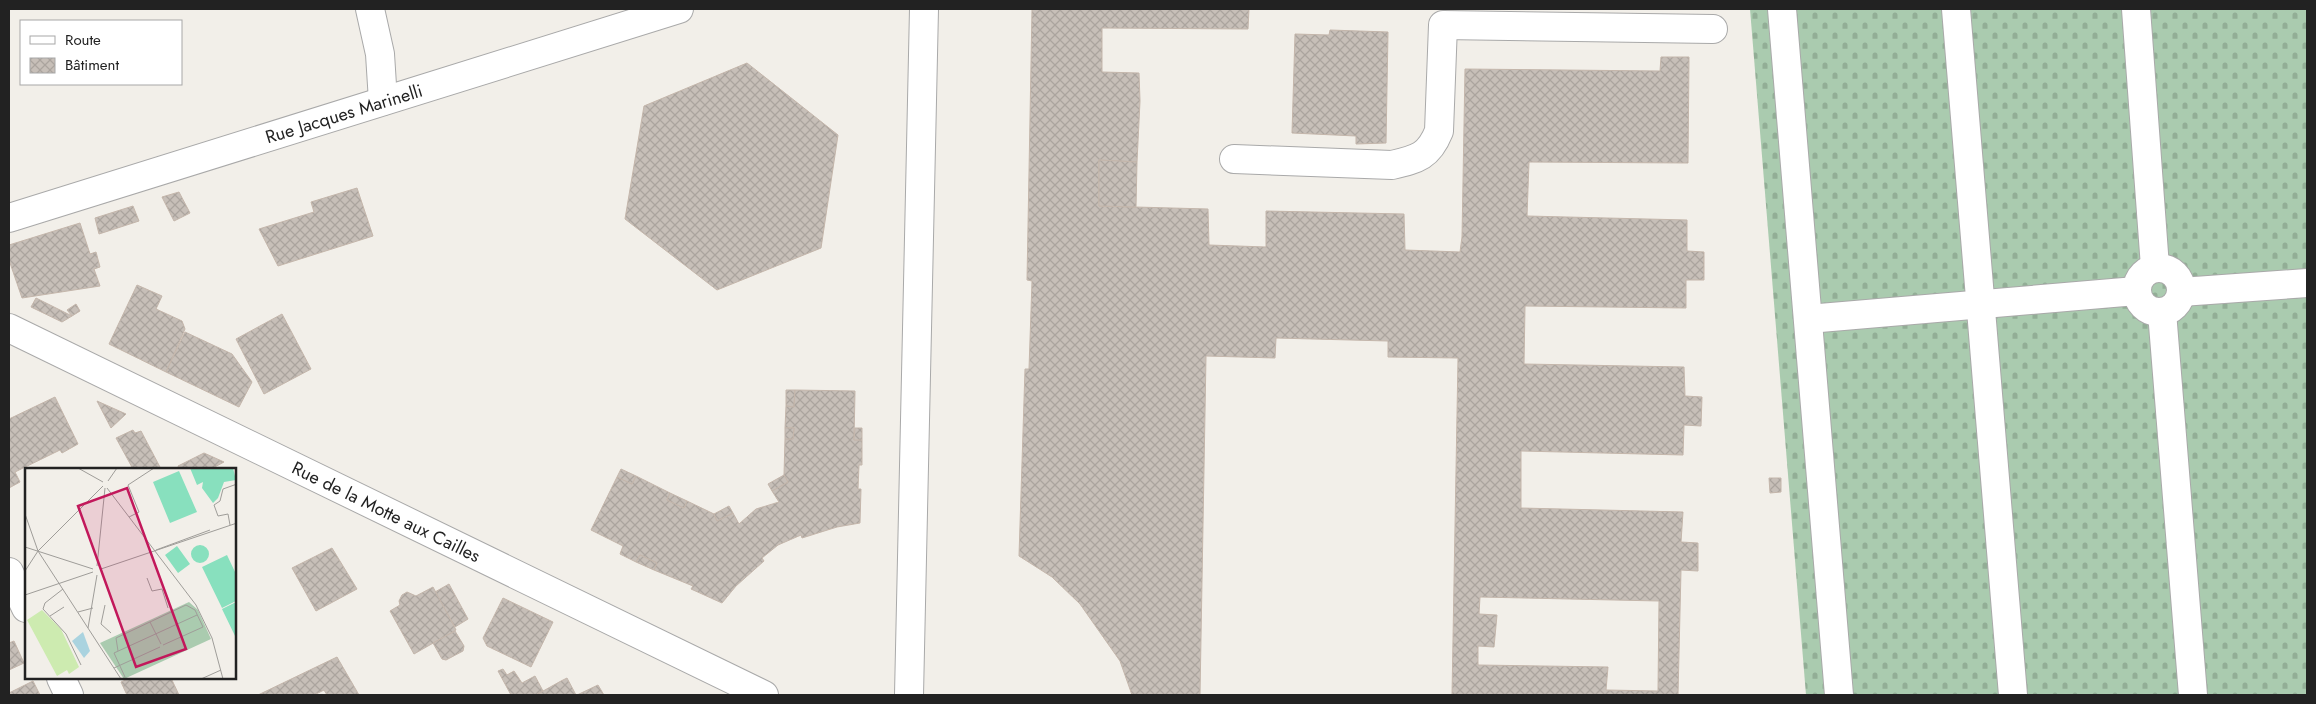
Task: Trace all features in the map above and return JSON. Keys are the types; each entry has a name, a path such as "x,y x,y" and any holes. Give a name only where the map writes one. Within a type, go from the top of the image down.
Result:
{"street":[{"path":"370,9 380,54 383,101"},
{"name":"Rue Jacques Marinelli","path":"9,218 679,9"},
{"path":"909,695 924,9"},
{"path":"1782,9 1840,695"},
{"path":"1956,9 2013,695"},
{"path":"2136,9 2155,267"},
{"path":"1234,159 1392,165 1424,154 1433,146 1439,131 1443,25 1713,29"},
{"path":"2155,267 2166,268 2175,273 2180,282 2181,292 2178,301 2172,309 2162,312 2153,312 2145,307 2139,300 2136,291 2142,275 2155,267"},
{"path":"2181,292 2307,283"},
{"path":"1808,319 2136,291"},
{"path":"2162,312 2192,695"},
{"name":"Rue de la Motte aux Cailles","path":"9,328 764,695"},
{"path":"9,572 25,606"},
{"path":"61,679 69,695"}],"green space":[{"path":"1750,9 2307,9 2307,695 1806,695"}],"building":[{"path":"1032,9 1249,9 1248,29 1102,28 1102,72 1139,73 1140,101 1137,162 1099,160 1099,206 1208,209 1209,245 1266,247 1266,211 1404,214 1405,250 1460,252 1462,237 1465,69 1660,71 1661,57 1689,57 1688,163 1529,162 1527,216 1687,220 1687,251 1704,252 1704,280 1686,280 1686,308 1525,306 1524,364 1684,367 1685,396 1702,397 1701,426 1684,425 1683,455 1521,451 1521,508 1683,512 1681,542 1698,543 1698,571 1681,570 1678,695 1452,695 1458,358 1388,357 1388,341 1276,338 1275,358 1206,356 1200,695 1132,695 1120,661 1080,604 1052,577 1019,556 1025,369 1029,369 1032,281 1027,280","holes":["1480,597 1659,601 1658,691 1606,690 1608,667 1478,665 1478,646 1494,647 1497,615 1479,614"]},
{"path":"1330,30 1388,32 1386,143 1356,144 1356,136 1292,133 1295,34 1329,35"},
{"path":"747,63 838,135 821,248 717,290 625,219 644,106"},
{"path":"1099,160 1137,162 1136,207 1099,206"},
{"path":"357,188 373,236 278,266 259,229 314,212 311,202"},
{"path":"179,192 190,213 174,221 162,197"},
{"path":"133,206 139,221 99,234 95,218"},
{"path":"80,223 90,254 96,252 100,267 94,269 100,286 22,298 9,260 9,245"},
{"path":"137,285 162,296 156,309 182,321 185,329 166,372 109,344"},
{"path":"36,298 72,316 62,322 31,307"},
{"path":"76,304 80,311 72,316 67,310"},
{"path":"282,314 311,369 264,394 236,339"},
{"path":"185,332 232,354 252,382 239,407 166,372"},
{"path":"786,390 795,390 794,407 786,406"},
{"path":"795,390 855,391 854,440 862,440 862,465 859,465 858,489 861,489 860,523 837,527 802,538 801,535 778,545 762,558 764,561 736,586 722,603 691,589 693,586 654,570 657,563 640,555 636,562 620,554 623,546 591,530 617,477 632,484 636,476 670,493 667,500 684,508 687,501 714,514 717,521 733,513 739,524 756,509 779,502 772,491 788,482 784,475 785,439 793,439 794,428 785,428 786,406 794,407"},
{"path":"55,397 78,444 62,453 60,450 15,472 20,482 9,488 9,419"},
{"path":"97,401 126,414 111,428"},
{"path":"785,428 794,428 793,439 785,439"},
{"path":"855,428 862,428 862,440 854,440"},
{"path":"133,430 135,433 141,431 160,468 132,468 116,438"},
{"path":"204,453 224,462 213,468 179,468 178,466"},
{"path":"621,469 636,476 632,484 617,477"},
{"path":"784,475 788,482 772,491 768,484"},
{"path":"1769,478 1781,478 1781,492 1770,493"},
{"path":"670,493 687,501 684,508 667,500"},
{"path":"729,506 733,513 717,521 714,514"},
{"path":"332,548 357,589 316,611 292,568"},
{"path":"640,555 657,563 654,570 636,562"},
{"path":"449,584 468,619 455,627 435,592"},
{"path":"433,587 456,630 414,654 390,611 400,605 399,601 402,595 407,592 416,596"},
{"path":"503,598 553,622 531,667 487,646 483,638"},
{"path":"455,631 464,646 463,651 446,660 442,659 433,643"},
{"path":"14,641 24,663 9,670 9,643"},
{"path":"337,657 359,695 327,695 324,690 314,695 258,695"},
{"path":"503,669 507,675 514,671 522,683 535,676 543,691 536,695 511,695 498,671"},
{"path":"567,678 576,695 536,695 561,681"},
{"path":"128,679 171,679 179,695 127,695 121,682"},
{"path":"33,681 40,695 9,695 9,693"},
{"path":"598,685 604,695 577,695"}]}
